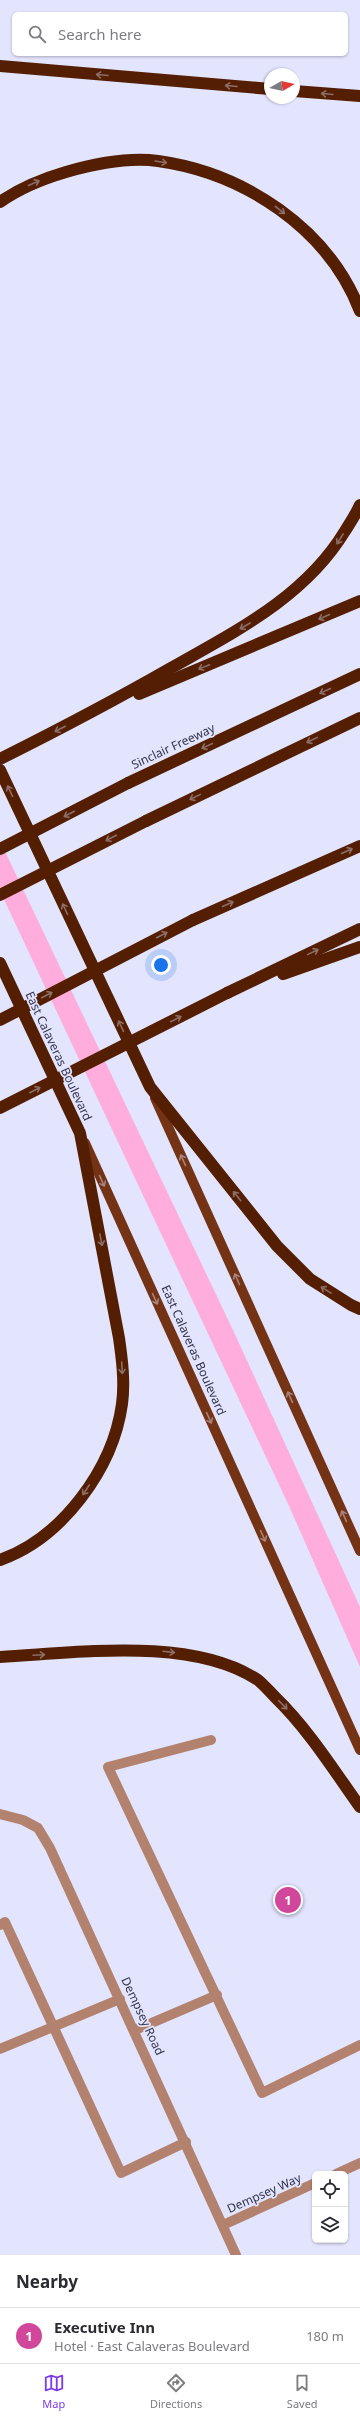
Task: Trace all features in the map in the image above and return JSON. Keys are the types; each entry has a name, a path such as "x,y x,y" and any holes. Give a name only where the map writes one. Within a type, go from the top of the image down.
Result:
{"highway":[{"path":"0,66 264,88"},
{"path":"300,91 360,96"},
{"path":"0,202 12,193 47,178 84,167 121,161 157,161 197,169 234,182 271,203 305,230 334,264 360,311"},
{"path":"0,759 95,711 254,621 288,596 314,571 337,544 360,505"},
{"path":"95,711 360,601"},
{"name":"Sinclair Freeway","path":"0,849 128,783 360,674"},
{"path":"0,895 146,820 360,718"},
{"path":"0,770 150,1087 277,1246 310,1280 351,1306 360,1308"},
{"path":"0,1020 193,920 360,846"},
{"path":"0,1108 227,993 360,929"},
{"path":"227,993 360,946"},
{"name":"East Calaveras Boulevard","path":"0,963 80,1132"},
{"path":"0,1560 16,1554 48,1533 76,1506 98,1472 113,1438 122,1405 123,1368 119,1338 80,1132"},
{"path":"0,1657 139,1651 167,1652 212,1660 258,1680 285,1707 314,1742 360,1807"}],"main road":[{"path":"150,1087 360,1551"},
{"name":"East Calaveras Boulevard","path":"80,1132 360,1750"}],"street":[{"path":"211,1740 108,1767 262,2093 360,2045"},
{"name":"Dempsey Road","path":"0,1814 23,1820 38,1828 50,1848 186,2142 236,2255"},
{"path":"0,1925 5,1922 55,2027 121,2173 186,2142"},
{"path":"134,2030 217,1996"},
{"path":"0,2049 120,1999"},
{"path":"343,2171 360,2163"},
{"name":"Dempsey Way","path":"223,2225 312,2184"}],"shaded area":[{"path":"0,841 232,1328 360,1607 360,1667 289,1506 0,891"}],"place":[{"name":"Executive Inn","path":"288,1900"}]}
